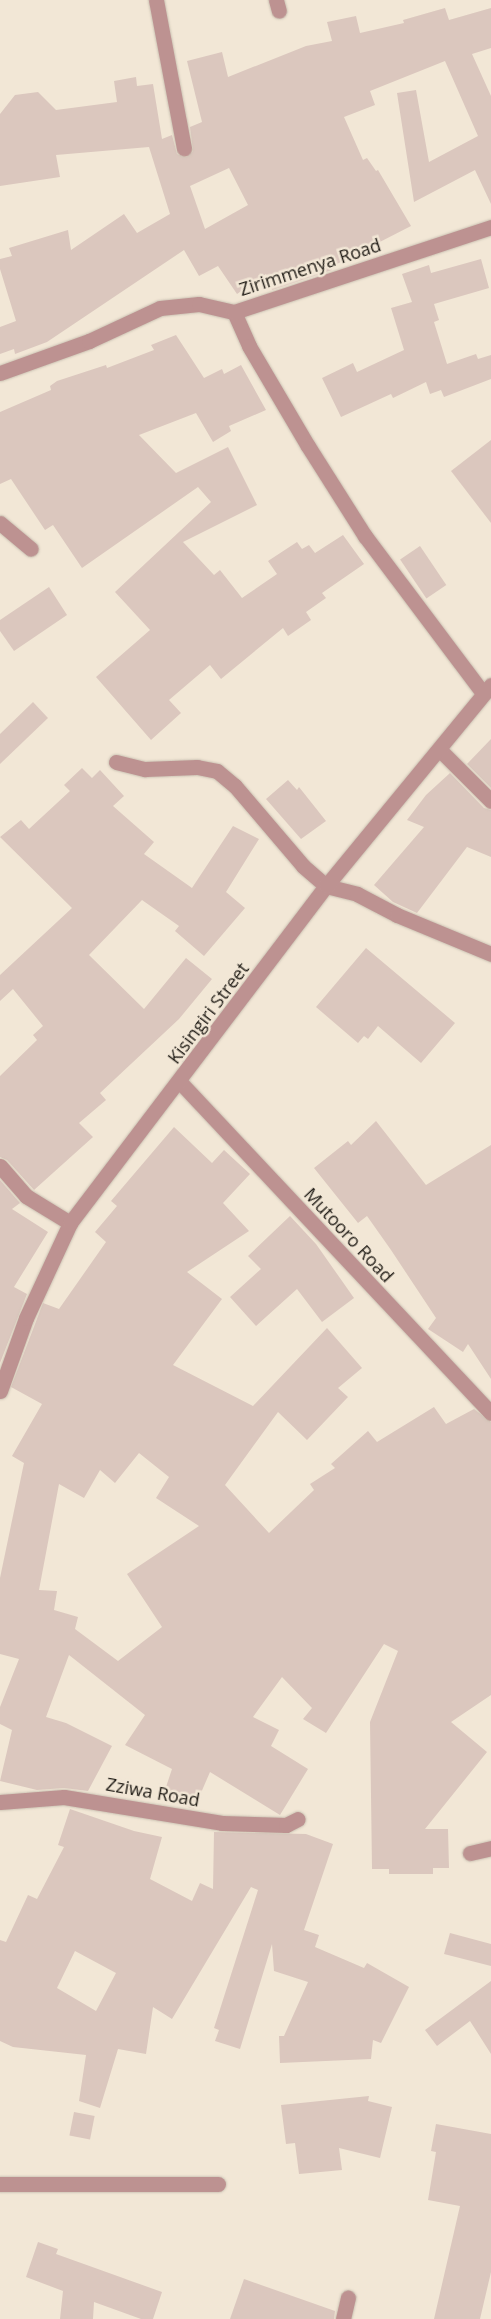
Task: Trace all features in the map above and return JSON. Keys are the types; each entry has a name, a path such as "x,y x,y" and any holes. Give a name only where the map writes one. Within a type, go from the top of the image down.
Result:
{"street":[{"path":"156,0 184,148"},
{"name":"Zirimmenya Road","path":"0,373 89,341 172,304 199,304 234,312 491,226"},
{"path":"234,312 249,346 308,446 365,536 487,689"},
{"path":"0,523 31,549"},
{"name":"Kisingiri Street","path":"0,1391 26,1318 70,1223 180,1082 326,886 440,750 487,689"},
{"path":"440,750 491,801"},
{"path":"116,762 145,769 197,768 217,771 235,786 303,866 326,886 357,894 397,915 491,954"},
{"name":"Mutooro Road","path":"180,1082 491,1413"},
{"path":"0,1166 26,1196 70,1223"},
{"name":"Zziwa Road","path":"0,1802 64,1798 222,1822 286,1825 298,1819"},
{"path":"470,1854 491,1848"},
{"path":"0,2184 218,2184"},
{"path":"343,2319 348,2298"}],"building":[{"path":"445,8 449,20 491,8 491,48 472,54 491,96 491,204 475,170 414,202 397,93 416,90 429,162 478,136 445,61 370,91 375,105 344,117 363,160 367,158 376,171 378,170 411,226 331,267 332,270 272,290 266,274 237,294 218,266 199,276 184,250 47,342 15,354 14,349 0,354 0,327 16,321 0,269 0,259 12,256 9,248 68,230 71,250 124,214 137,233 170,214 149,147 56,155 60,177 0,186 0,114 15,95 38,92 56,110 117,102 114,81 136,77 137,86 153,84 162,139 172,135 177,154 186,157 193,151 190,127 202,122 187,61 222,52 228,77 306,46 332,41 327,22 356,16 360,33 404,23 403,20","holes":["229,168 248,205 205,229 190,186"]},
{"path":"481,259 489,288 434,304 439,320 434,322 447,364 476,354 478,359 491,355 491,379 444,397 441,390 430,394 426,382 393,398 391,394 341,417 322,378 353,363 357,372 404,350 391,308 412,302 402,274 429,265 431,273"},
{"path":"176,335 204,378 222,369 224,374 241,365 266,410 229,426 231,431 213,442 196,413 139,435 176,473 228,447 257,505 183,542 214,575 220,570 242,598 277,574 268,561 297,542 302,549 309,545 315,553 343,535 364,564 322,593 326,598 306,612 311,620 288,636 283,628 221,679 210,665 169,700 181,713 151,740 96,677 150,630 115,592 211,502 198,487 82,568 53,525 45,530 11,479 0,484 0,412 51,390 50,386 57,381 106,365 107,368 154,350 151,345"},
{"path":"491,440 491,523 451,471"},
{"path":"420,546 446,585 426,598 400,559"},
{"path":"49,587 67,615 14,651 0,631 0,620"},
{"path":"33,702 48,718 0,764 0,734"},
{"path":"491,739 491,788 467,764"},
{"path":"82,768 92,778 100,770 124,796 113,806 154,842 144,854 192,888 233,826 259,839 226,892 245,908 204,956 175,931 179,926 142,900 89,955 144,1009 186,958 212,979 179,1019 100,1093 106,1100 79,1123 93,1137 34,1190 7,1160 0,1157 0,1076 37,1040 33,1035 43,1026 13,989 0,1001 0,975 72,908 0,837 21,820 29,829 70,791 64,785"},
{"path":"450,773 484,808 491,810 491,857 467,847 417,913 393,902 374,885 424,827 407,820 426,795"},
{"path":"288,780 297,790 299,787 326,821 301,839 266,799"},
{"path":"366,948 455,1023 421,1063 378,1026 368,1039 364,1036 358,1043 316,1007"},
{"path":"376,1121 426,1185 491,1145 491,1379 468,1344 463,1352 428,1329 436,1318 367,1216 358,1223 314,1168 348,1141 351,1145"},
{"path":"174,1127 212,1163 224,1150 250,1174 223,1203 249,1231 187,1272 222,1299 173,1365 253,1406 327,1328 362,1368 338,1388 348,1397 307,1440 278,1412 225,1485 269,1533 314,1490 310,1484 335,1468 331,1464 368,1431 377,1442 434,1407 446,1424 474,1409 491,1422 491,1695 451,1722 487,1752 425,1829 448,1829 449,1868 433,1868 433,1874 389,1874 389,1869 372,1869 370,1722 398,1651 384,1644 326,1733 303,1719 312,1708 282,1677 253,1717 279,1730 271,1746 308,1769 280,1815 210,1772 194,1809 162,1799 172,1769 125,1745 145,1715 69,1655 46,1717 66,1723 112,1746 88,1791 64,1788 37,1790 0,1781 12,1730 0,1724 0,1707 19,1659 0,1654 0,1578 24,1463 12,1456 42,1404 11,1387 43,1303 59,1309 106,1242 95,1232 117,1206 111,1201","holes":["139,1453 169,1477 156,1498 199,1526 127,1574 162,1627 118,1661 75,1629 78,1617 54,1610 57,1591 39,1590 59,1484 84,1498 100,1470 115,1483"]},
{"path":"0,1180 20,1203 12,1209 48,1232 14,1287 27,1294 0,1363"},
{"path":"290,1216 316,1244 354,1298 322,1322 297,1289 256,1326 230,1297 261,1269 248,1256"},
{"path":"70,1809 134,1831 162,1837 150,1879 192,1901 200,1883 213,1889 214,1832 306,1834 333,1844 304,1930 319,1935 315,1947 364,1968 367,1963 409,1987 381,2043 373,2040 371,2059 280,2063 279,2036 284,2036 308,1982 274,1971 272,1944 240,2049 215,2041 219,2030 214,2028 258,1890 251,1887 172,2019 153,2007 146,2054 118,2049 100,2108 79,2101 86,2055 13,2047 0,2041 0,1940 6,1942 28,1895 37,1899 64,1847 58,1845","holes":["75,1951 116,1973 96,2011 57,1988"]},
{"path":"450,1933 491,1944 491,1966 444,1954"},
{"path":"491,1981 491,2054 470,2021 437,2046 425,2030"},
{"path":"369,2096 368,2101 392,2107 380,2158 339,2148 342,2170 299,2174 295,2143 286,2144 281,2105"},
{"path":"74,2112 95,2116 90,2140 69,2136"},
{"path":"436,2124 491,2134 491,2272 480,2319 434,2319 460,2206 428,2200 436,2152 431,2151"},
{"path":"38,2242 58,2249 56,2254 162,2292 153,2319 141,2319 94,2302 93,2319 60,2319 63,2291 26,2277"},
{"path":"244,2279 335,2311 334,2319 230,2319"}]}
